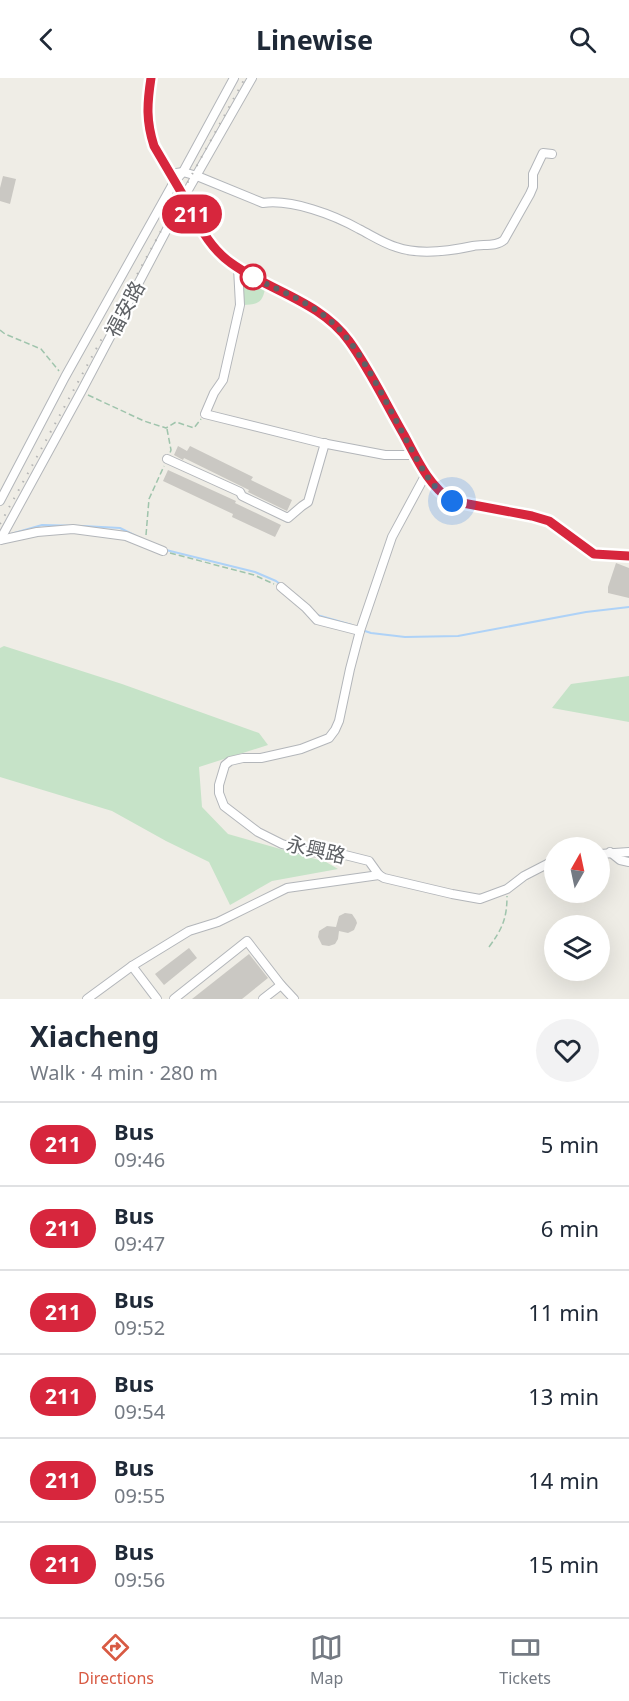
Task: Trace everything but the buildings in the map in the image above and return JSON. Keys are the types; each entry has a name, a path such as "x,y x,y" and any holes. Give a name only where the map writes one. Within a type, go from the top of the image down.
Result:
{"street":[{"path":"151,78 147,105 149,131 154,146 184,197 195,221 218,251 238,268 300,300 339,328 367,369 426,474 440,493 452,501 549,521 594,554 629,556"},
{"path":"172,178 183,172 234,78"},
{"name":"福安路","path":"0,540 184,197 252,78"},
{"path":"183,172 263,203 302,206 323,213 398,248 429,252 480,244 500,244 533,187 533,174 543,153 552,154"},
{"name":"福安路","path":"0,501 172,178"},
{"path":"238,268 240,305 223,380 214,393 205,414 386,455 415,455"},
{"path":"167,459 240,492 242,496 288,518 308,502 325,443"},
{"name":"永興路","path":"380,875 369,861 342,854 309,852 282,844 258,832 224,806 219,793 221,774 225,765 230,761 261,758 301,749 329,738 335,730 360,631 392,537 426,474"},
{"path":"0,540 37,532 73,530 126,536 163,551"},
{"path":"281,587 317,620 360,631"},
{"path":"610,852 629,852"},
{"path":"610,852 620,860 629,862"},
{"path":"380,875 384,878 480,899 507,890 524,876 544,866"},
{"name":"永興路","path":"87,999 132,966 189,931 218,922 287,888 380,875"},
{"path":"174,999 247,941 294,999"},
{"path":"132,966 157,999"},
{"path":"263,999 281,985"}],"path":[{"path":"0,330 41,349 65,377"},
{"path":"81,392 144,421 166,428 176,422 194,428 205,414"},
{"path":"145,544 149,499 171,450 166,428"},
{"path":"163,551 254,575 281,587"},
{"path":"489,947 501,930 507,908 507,890"}],"green space":[{"path":"241,276 265,289 258,302 243,305"},
{"path":"4,646 122,684 259,733 268,745 199,767 202,807 228,834 326,862 338,869 272,881 230,905 209,862 112,811 0,777 0,648"},
{"path":"629,676 629,722 552,708 571,684"}],"waterway":[{"path":"4,536 42,525 83,526 120,528 144,540"},
{"path":"166,550 255,572 280,584"},
{"path":"362,630 405,637 458,636 586,612 629,607"},
{"path":"317,615 352,625"}],"railway":[{"path":"0,524 245,78"}],"bus line":[{"name":"211","path":"151,78 147,105 149,131 154,146 184,197 195,221 229,262 250,276 300,300 339,328 367,369 426,474 440,493 452,501 549,521 594,554 629,556"}],"route":[{"path":"253,277 250,276 300,300 339,328 367,369 426,474 440,493 452,501"}]}
